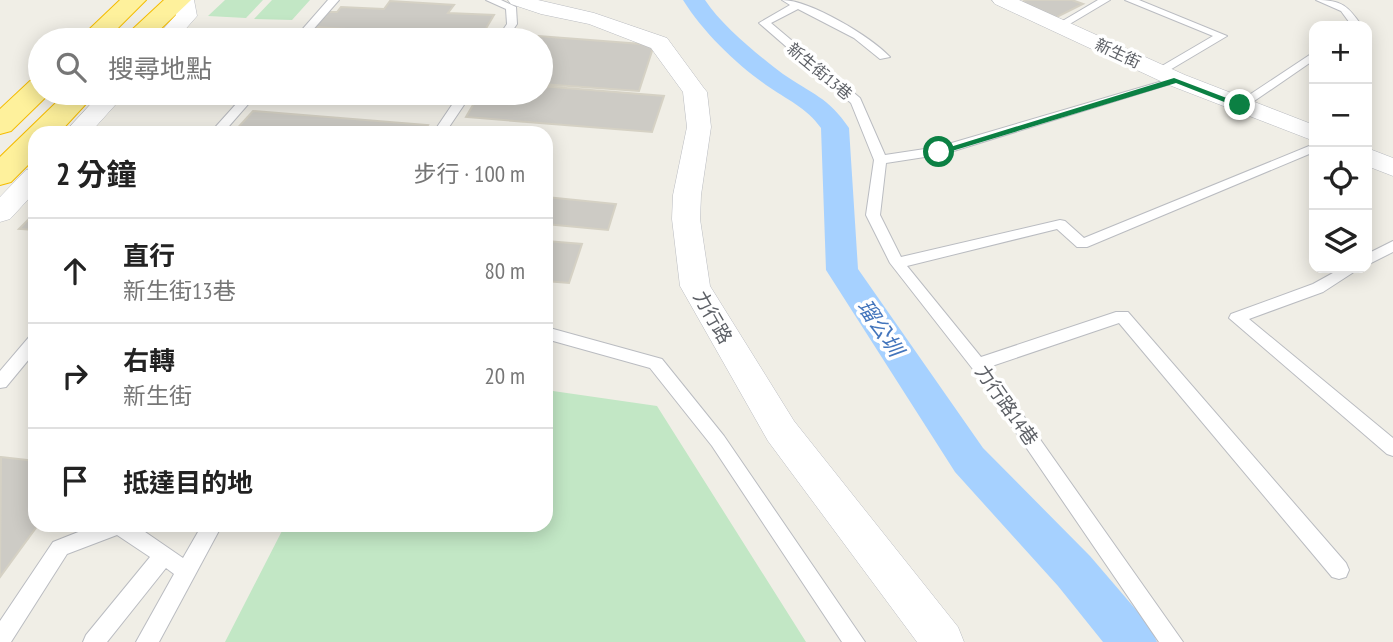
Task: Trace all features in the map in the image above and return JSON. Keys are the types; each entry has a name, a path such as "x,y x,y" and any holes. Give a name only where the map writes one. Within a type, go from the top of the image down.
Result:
{"highway":[{"path":"103,28 134,0"},
{"path":"148,28 181,0"},
{"path":"0,125 28,98"},
{"path":"49,126 70,105"},
{"path":"0,175 28,147"}],"street":[{"path":"176,28 187,16 181,0"},
{"name":"力行路","path":"518,0 548,10 594,19 659,43 695,92 699,127 687,195 686,219 695,286 781,431 943,642"},
{"name":"新生街","path":"1002,0 1168,76 1309,132"},
{"path":"83,126 103,105"},
{"path":"1372,158 1393,168"},
{"path":"0,213 28,183"}],"lane":[{"path":"309,28 334,0"},
{"path":"491,0 511,7 512,24 509,28"},
{"path":"1059,26 1105,0"},
{"path":"880,160 939,152 1168,76 1222,36 1130,0"},
{"path":"1321,0 1345,9 1353,21"},
{"path":"793,3 858,36 884,57"},
{"name":"新生街13巷","path":"793,3 764,23 856,101 880,160"},
{"path":"1240,105 1309,58"},
{"path":"222,126 240,105"},
{"path":"444,126 458,105"},
{"path":"897,263 1060,224 1082,244 1309,150"},
{"name":"力行路14巷","path":"880,160 873,215 897,263 978,364 1172,642"},
{"path":"1372,257 1393,246"},
{"path":"1344,273 1318,288 1237,318 1393,449"},
{"path":"978,364 1122,316 1339,570"},
{"path":"553,335 656,363 718,441 854,642"},
{"path":"0,382 28,349"},
{"path":"0,640 60,548 101,532"},
{"path":"130,532 186,571"},
{"path":"146,642 208,532"},
{"path":"94,642 164,555"}],"green space":[{"path":"225,0 263,0 246,18 208,16"},
{"path":"272,0 310,0 292,20 254,19"},
{"path":"553,391 657,406 806,642 225,642 281,532 553,532"}],"building":[{"path":"1026,0 1072,0 1083,4 1055,18 1020,3"},
{"path":"390,1 454,5 448,13 494,15 486,28 315,27 329,12 337,12 341,7 384,9"},
{"path":"553,37 654,45 639,91 553,85"},
{"path":"553,87 664,96 652,132 466,117 473,105 553,105"},
{"path":"253,111 428,125 427,126 239,126"},
{"path":"553,198 616,204 608,230 553,225"},
{"path":"28,220 28,230 19,229"},
{"path":"553,242 582,244 569,283 553,282"},
{"path":"1,457 28,460 28,532 33,532 0,577"}],"waterway":[{"name":"瑠公圳","path":"694,0 706,19 773,78 821,109 835,128 842,270 969,460 1074,571 1133,642"}],"route":[{"path":"939,152 974,139 1177,80 1240,105"}]}
